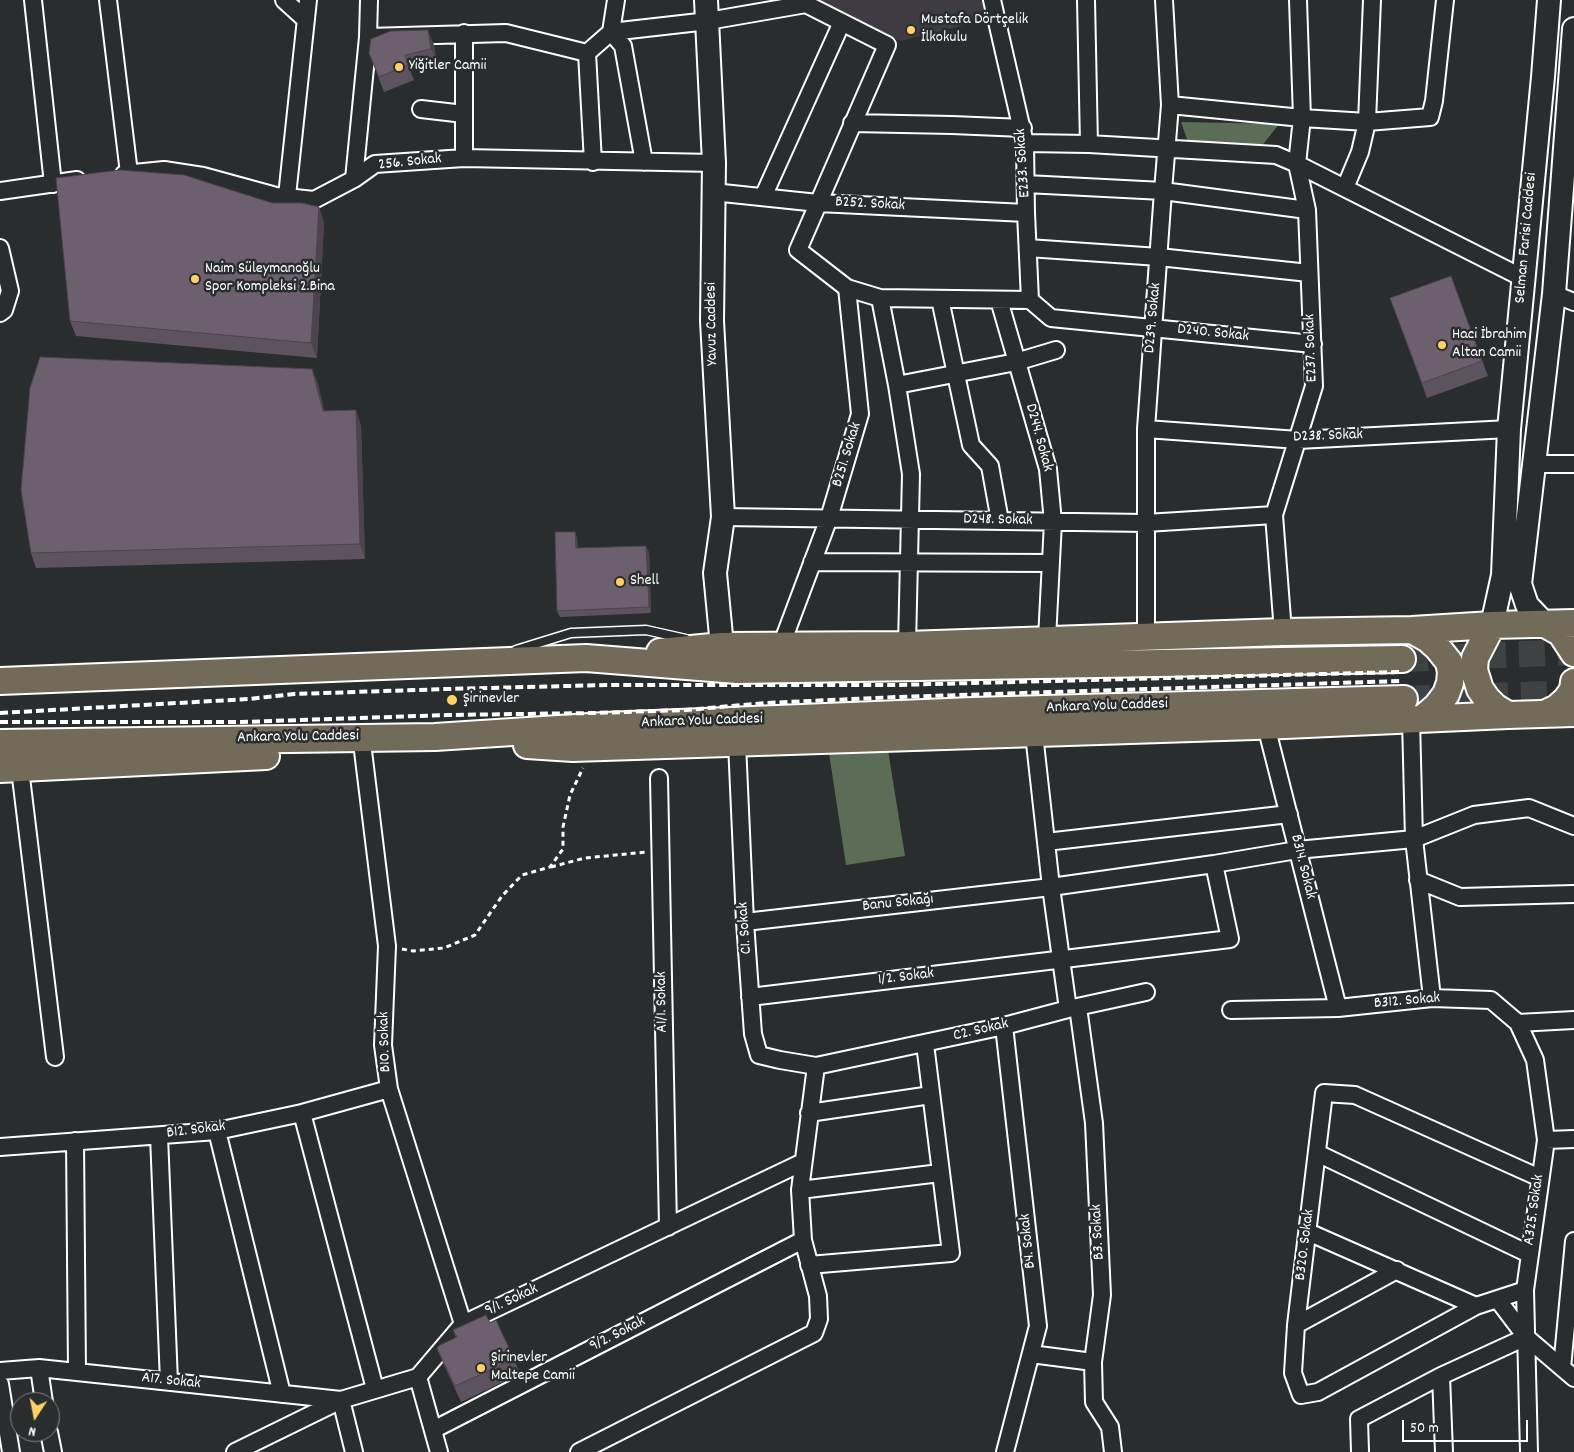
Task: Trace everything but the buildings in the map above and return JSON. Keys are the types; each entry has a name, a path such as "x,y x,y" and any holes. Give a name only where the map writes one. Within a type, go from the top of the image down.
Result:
{"highway":[{"path":"0,681 586,658 722,646 907,645 1047,639 1412,630 1492,625 1574,623"},
{"path":"1545,624 1561,633 1574,653"},
{"path":"1492,625 1475,658 1474,670 1480,690 1495,707 1508,715"},
{"path":"1412,630 1428,639 1437,647 1449,662 1451,672 1446,694 1437,706 1412,713"},
{"path":"586,658 737,670 1402,658"},
{"path":"0,666 288,659 346,668"},
{"path":"1544,714 1557,708 1566,700 1573,690 1574,682"},
{"name":"Ankara Yolu Caddesi","path":"0,743 435,737 605,726 973,711 1412,713"},
{"path":"462,736 517,744 573,748 1266,726 1412,713 1508,715 1574,713"},
{"path":"10,769 364,751 435,737"}],"main road":[{"name":"Selman Farisi Caddesi","path":"1492,625 1503,575 1509,428 1549,0"},
{"name":"Yavuz Caddesi","path":"707,10 714,163 712,321 723,517 715,573 722,646"},
{"name":"Selman Farisi Caddesi","path":"1545,624 1527,605 1520,584 1535,464 1564,298 1574,29"}],"street":[{"path":"33,0 53,184"},
{"path":"108,0 130,173"},
{"path":"284,0 306,20"},
{"path":"287,196 308,0"},
{"path":"354,179 368,37 369,0"},
{"path":"616,0 611,32 623,46 644,162"},
{"name":"E233. Sokak","path":"992,0 1024,136 1030,300"},
{"path":"1086,0 1089,144"},
{"name":"D239. Sokak","path":"1146,637 1146,429 1162,191 1170,105 1164,0"},
{"name":"E237. Sokak","path":"1283,632 1274,515 1314,386 1307,210 1298,164 1302,118 1298,0"},
{"path":"1345,188 1360,152 1368,122 1372,0"},
{"path":"1170,105 1302,118 1368,122 1430,117 1434,101 1445,0"},
{"path":"586,53 611,32 707,10 806,4 887,45 798,250 847,288 880,298 1030,300"},
{"path":"763,197 842,22"},
{"path":"368,37 506,33 586,53"},
{"path":"464,34 464,158"},
{"path":"586,53 593,162"},
{"path":"421,109 464,114"},
{"path":"852,123 952,125 1089,144 1276,155 1298,164 1523,278"},
{"name":"256. Sokak","path":"110,176 164,170 203,176 276,196 314,200 354,179 375,164 464,158 714,163"},
{"path":"0,191 91,178"},
{"path":"1026,184 1162,191 1307,210"},
{"name":"B252. Sokak","path":"713,192 818,203 1026,213"},
{"path":"0,248 10,291 4,310 0,313"},
{"path":"1028,248 1159,257 1309,273"},
{"name":"B251. Sokak","path":"781,646 829,518 860,414 847,288"},
{"path":"880,298 897,385 911,474 907,645"},
{"path":"940,299 971,445 990,466 1000,521"},
{"name":"D244. Sokak","path":"999,300 1048,469 1053,522 1047,639"},
{"name":"D240. Sokak","path":"1030,300 1051,318 1313,344"},
{"path":"897,385 1016,362 1056,350"},
{"name":"D238. Sokak","path":"1146,429 1298,440 1509,428"},
{"path":"1535,464 1574,464"},
{"name":"D248. Sokak","path":"723,517 1146,522 1274,515"},
{"path":"812,562 1051,563"},
{"path":"1412,713 1414,839 1432,998"},
{"name":"B314. Sokak","path":"1266,726 1338,1008"},
{"name":"B3. Sokak","path":"1034,734 1061,960 1073,1008 1094,1123 1102,1285 1093,1362 1094,1402 1110,1427 1114,1452"},
{"name":"C1. Sokak","path":"737,743 750,997 754,1034 759,1055 816,1066"},
{"name":"B10. Sokak","path":"364,751 387,946 383,1045 388,1089 464,1324"},
{"path":"10,769 55,1057"},
{"name":"A1/1. Sokak","path":"659,778 668,1227"},
{"name":"Banu Sokağı","path":"745,922 1051,887 1297,850 1414,839 1474,815 1529,808 1574,826"},
{"path":"1046,842 1288,814"},
{"name":"1/2. Sokak","path":"750,997 1230,939 1214,864"},
{"path":"1418,880 1460,897 1574,894"},
{"name":"C2. Sokak","path":"816,1066 925,1044 1146,992"},
{"name":"B312. Sokak","path":"1231,1010 1338,1008 1432,998 1491,1000 1518,1023"},
{"path":"1518,1023 1574,1020"},
{"name":"A325. Sokak","path":"1518,1023 1534,1060 1546,1140 1525,1290 1529,1452"},
{"name":"B4. Sokak","path":"1004,1026 1038,1326 1005,1452"},
{"path":"809,1265 952,1253 940,1173 925,1044"},
{"path":"579,1452 604,1446 814,1333 819,1319 818,1296 803,1240 800,1190 816,1066"},
{"name":"B12. Sokak","path":"0,1147 217,1131 302,1113 388,1089"},
{"name":"B320. Sokak","path":"1476,1306 1318,1392 1301,1395 1293,1373 1296,1325 1324,1093 1355,1095 1540,1178"},
{"path":"809,1112 931,1095"},
{"path":"302,1113 375,1389"},
{"path":"217,1131 282,1394"},
{"path":"159,1136 169,1382"},
{"path":"1546,1140 1574,1139"},
{"path":"75,1141 77,1372"},
{"path":"1317,1153 1529,1254"},
{"name":"9/1. Sokak","path":"418,1377 464,1324 803,1162"},
{"path":"800,1190 940,1173"},
{"path":"1308,1232 1476,1306 1525,1290"},
{"name":"9/2. Sokak","path":"433,1430 803,1240"},
{"path":"1568,1373 1574,1241"},
{"path":"1296,1325 1397,1270"},
{"path":"1498,1300 1526,1337 1568,1373"},
{"path":"1360,1452 1359,1419 1442,1376 1526,1337"},
{"path":"1032,1354 1093,1362"},
{"path":"38,1368 42,1392"},
{"name":"A17. Sokak","path":"0,1371 38,1368 341,1400"},
{"path":"1442,1376 1444,1452"},
{"path":"235,1452 341,1400 418,1377 439,1452"},
{"path":"0,1384 11,1452"},
{"path":"341,1400 354,1452"}],"lane":[{"path":"478,662 570,633 646,630 722,646"}],"path":[{"path":"550,867 563,848 563,827 570,795 584,766"},
{"path":"387,946 413,952 444,948 475,934 502,896 522,875 585,858 660,851"}],"shaded area":[{"name":"Mustafa Dörtçelik İlkokulu","path":"818,0 984,0 988,19 900,41"}],"green space":[{"path":"1181,122 1279,124 1261,147 1189,145"},
{"path":"887,744 905,856 846,865 829,753"}],"tunnel":[{"path":"1402,659 1574,652"},
{"path":"1404,699 1574,693"}],"railway":[{"path":"0,713 249,699 294,694 447,689 607,685 896,685 1401,672"},
{"path":"0,722 242,722 448,715 593,713 686,710 766,703 897,697 1402,681"}],"place":[{"name":"Mustafa Dörtçelik İlkokulu","path":"911,30"},
{"name":"Yiğitler Camii","path":"399,67"},
{"name":"Naim Süleymanoğlu Spor Kompleksi 2.Bina","path":"195,279"},
{"name":"Haci İbrahim Altan Camii","path":"1442,345"},
{"name":"Shell","path":"620,582"},
{"name":"Şirinevler","path":"452,700"},
{"name":"Şirinevler Maltepe Camii","path":"481,1368"}]}
